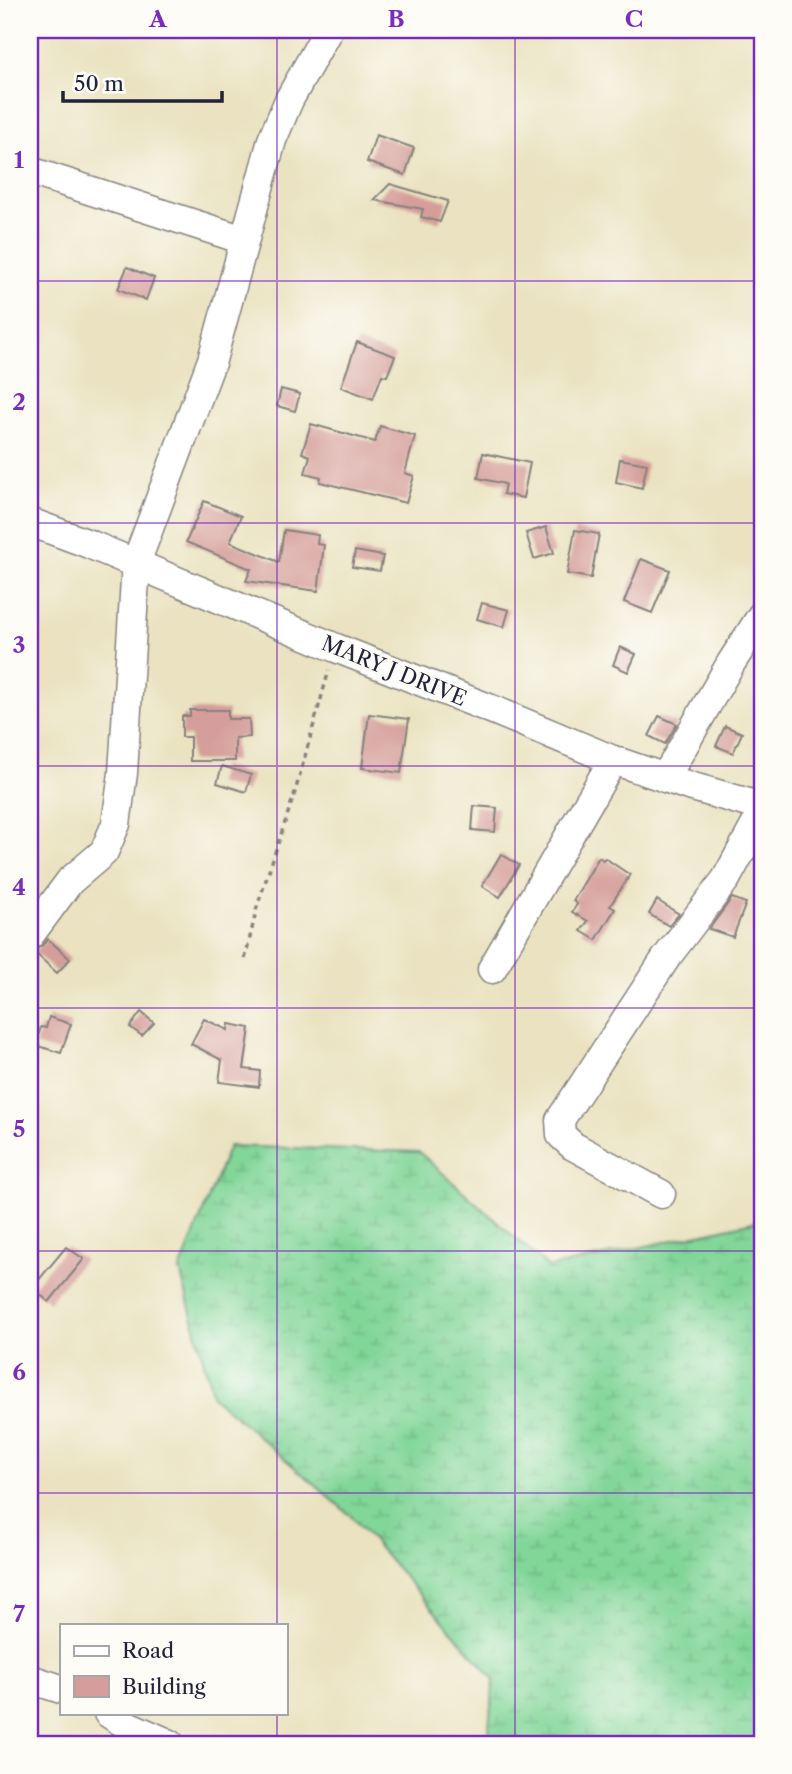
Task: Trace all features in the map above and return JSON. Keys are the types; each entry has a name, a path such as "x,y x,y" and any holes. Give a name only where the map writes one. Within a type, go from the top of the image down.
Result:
{"street":[{"path":"30,935 69,881 104,852 116,824 123,773 136,563 212,360 272,140 289,100 328,30"},
{"path":"30,171 244,240"},
{"name":"MARY J DRIVE","path":"30,522 136,563 612,760 762,807"},
{"path":"665,778 762,615"},
{"path":"492,969 612,760"},
{"path":"662,1194 573,1146 561,1135 560,1120 666,958 726,878 762,813"},
{"path":"30,1679 60,1689"},
{"path":"110,1714 170,1744"}],"path":[{"path":"245,959 257,908 295,792 336,648"}],"green space":[{"path":"229,1146 419,1152 549,1268 762,1220 762,1744 487,1744 494,1679 351,1516 213,1397 180,1270"}],"building":[{"path":"376,135 414,148 405,175 367,162"},
{"path":"390,184 448,201 440,222 421,217 423,209 374,200"},
{"path":"127,267 154,278 146,300 118,289"},
{"path":"357,342 395,356 387,376 382,375 373,399 341,387"},
{"path":"281,389 300,394 295,411 277,406"},
{"path":"311,424 375,442 380,426 415,436 405,473 414,476 406,503 320,482 321,477 305,473 310,456 302,453"},
{"path":"483,453 530,463 523,498 503,494 505,484 478,478"},
{"path":"620,459 647,464 642,488 616,482"},
{"path":"204,501 241,516 230,542 279,562 284,530 318,535 317,544 324,545 318,591 246,581 251,569 186,542"},
{"path":"546,527 554,553 534,559 526,533"},
{"path":"575,530 599,534 591,578 567,574"},
{"path":"355,551 383,556 380,571 352,567"},
{"path":"641,559 670,570 652,613 624,602"},
{"path":"482,603 509,610 504,627 477,619"},
{"path":"620,647 636,654 628,672 613,665"},
{"path":"190,710 228,710 228,719 249,719 250,737 235,738 235,761 190,761 190,737 182,737 182,716 190,716"},
{"path":"369,714 409,719 401,773 362,768"},
{"path":"659,716 677,724 665,744 649,736"},
{"path":"725,726 742,733 733,753 716,746"},
{"path":"222,766 251,775 246,792 217,783"},
{"path":"474,806 497,808 495,832 472,830"},
{"path":"501,854 519,865 500,897 482,886"},
{"path":"599,857 603,860 605,858 630,875 610,906 615,909 596,940 581,931 588,921 572,912 577,904 573,901"},
{"path":"732,898 746,903 733,937 709,929"},
{"path":"657,900 679,914 669,926 649,914"},
{"path":"48,939 70,959 57,973 33,951"},
{"path":"141,1012 154,1023 142,1036 130,1027"},
{"path":"49,1017 71,1024 61,1053 35,1045 41,1027 46,1028"},
{"path":"204,1019 228,1030 229,1024 250,1028 244,1069 260,1071 259,1087 219,1082 222,1060 191,1044"},
{"path":"66,1247 84,1259 49,1302 32,1288"}]}
